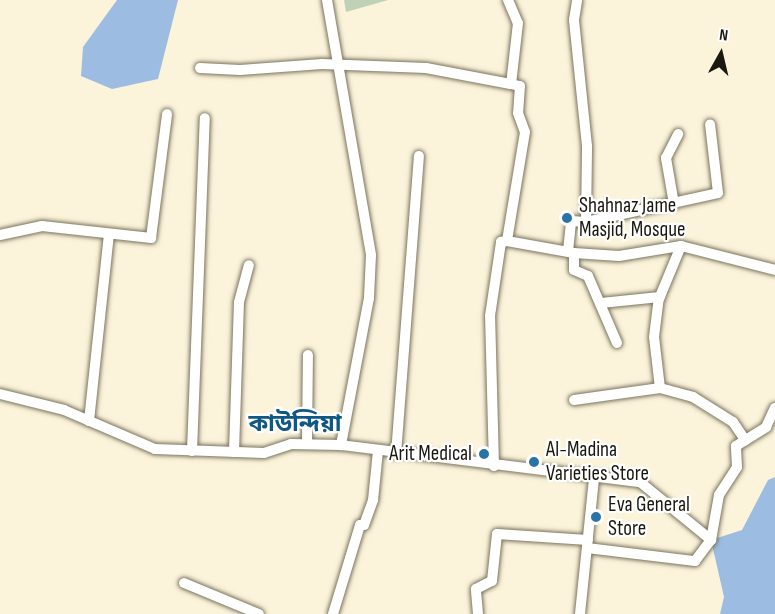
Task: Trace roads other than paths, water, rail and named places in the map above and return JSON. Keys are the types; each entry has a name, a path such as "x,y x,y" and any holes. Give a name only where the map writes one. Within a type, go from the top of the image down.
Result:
{"street":[{"path":"327,0 336,64 345,93 355,180 371,255 369,298 341,445"},
{"path":"508,0 518,23 511,84"},
{"path":"577,0 574,20 587,146 586,222"},
{"path":"200,68 240,70 336,64 426,68 520,86 518,113 525,132 507,241"},
{"path":"0,236 42,226 151,238 167,114"},
{"path":"192,451 205,118"},
{"path":"617,343 588,276 574,270 571,252 571,221 586,222 718,193 710,124"},
{"path":"674,204 666,158 678,134"},
{"path":"396,454 419,156"},
{"path":"89,421 109,235"},
{"path":"494,466 490,316 501,242 618,256 681,246 775,270"},
{"path":"660,388 654,337 660,297 681,246"},
{"path":"234,452 239,302 249,265"},
{"path":"601,303 660,297"},
{"path":"307,444 308,355"},
{"path":"574,400 660,388 693,397 733,422 745,440"},
{"path":"0,394 64,410 155,449 264,453 291,444 341,445 396,454 640,482 711,540"},
{"path":"478,614 476,589 492,581 497,534 587,544 695,561 711,540 719,495 737,467 736,446 766,427 775,408"},
{"path":"333,614 360,525 364,525 373,500 378,451"},
{"path":"580,614 594,478"},
{"path":"184,583 259,614"}],"water":[{"path":"117,0 178,0 158,79 112,89 81,76 83,47"},
{"path":"775,477 775,614 720,614 724,597 711,540 742,530 768,480"}],"place":[{"name":"Shahnaz Jame Masjid, Mosque","path":"567,218"},
{"name":"Arit Medical","path":"484,454"},
{"name":"Al-Madina Varieties Store","path":"534,462"},
{"name":"Eva General Store","path":"596,517"}],"district":[{"name":"কাউন্দিয়া","path":"295,424"}]}
